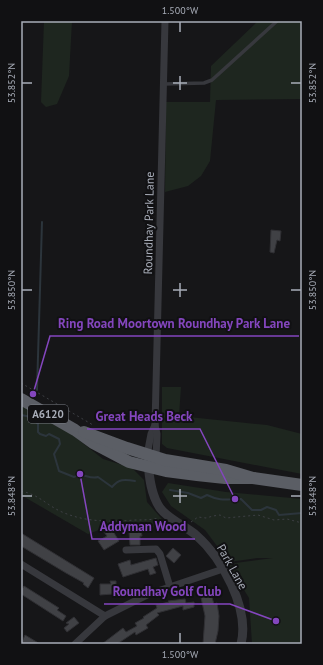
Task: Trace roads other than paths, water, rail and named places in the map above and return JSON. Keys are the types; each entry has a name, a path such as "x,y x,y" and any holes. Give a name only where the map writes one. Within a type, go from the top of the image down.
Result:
{"highway":[{"name":"A6120","path":"21,399 75,430 152,462 225,478 253,478 302,485"}],"street":[{"name":"Roundhay Park Lane","path":"152,462 157,434 155,425 165,21"},
{"name":"Park Lane","path":"152,462 152,490 160,507 165,513 185,526 207,545 223,569 240,609 243,624 241,644"},
{"path":"126,550 156,549 160,554 170,587"},
{"path":"21,564 106,616"},
{"path":"76,644 106,616 149,594 223,569"}],"lane":[{"path":"164,84 204,83 212,80 277,21"}],"waterway":[{"path":"37,390 42,222"},
{"path":"37,413 38,423"},
{"path":"21,415 31,418 36,422 38,424 38,432 40,434 46,436 49,434 59,439 60,444 54,454 59,471 74,477 77,475 94,478 98,477 112,487 117,482 122,480 135,481"},
{"path":"170,490 188,493 201,498 207,495 228,500 241,499 252,510 261,510 267,507 276,510 279,515 302,513"}],"place":[{"name":"Ring Road Moortown Roundhay Park Lane","path":"33,394"},
{"name":"Addyman Wood","path":"80,474"},
{"name":"Great Heads Beck","path":"235,499"},
{"name":"Roundhay Golf Club","path":"276,621"}]}
